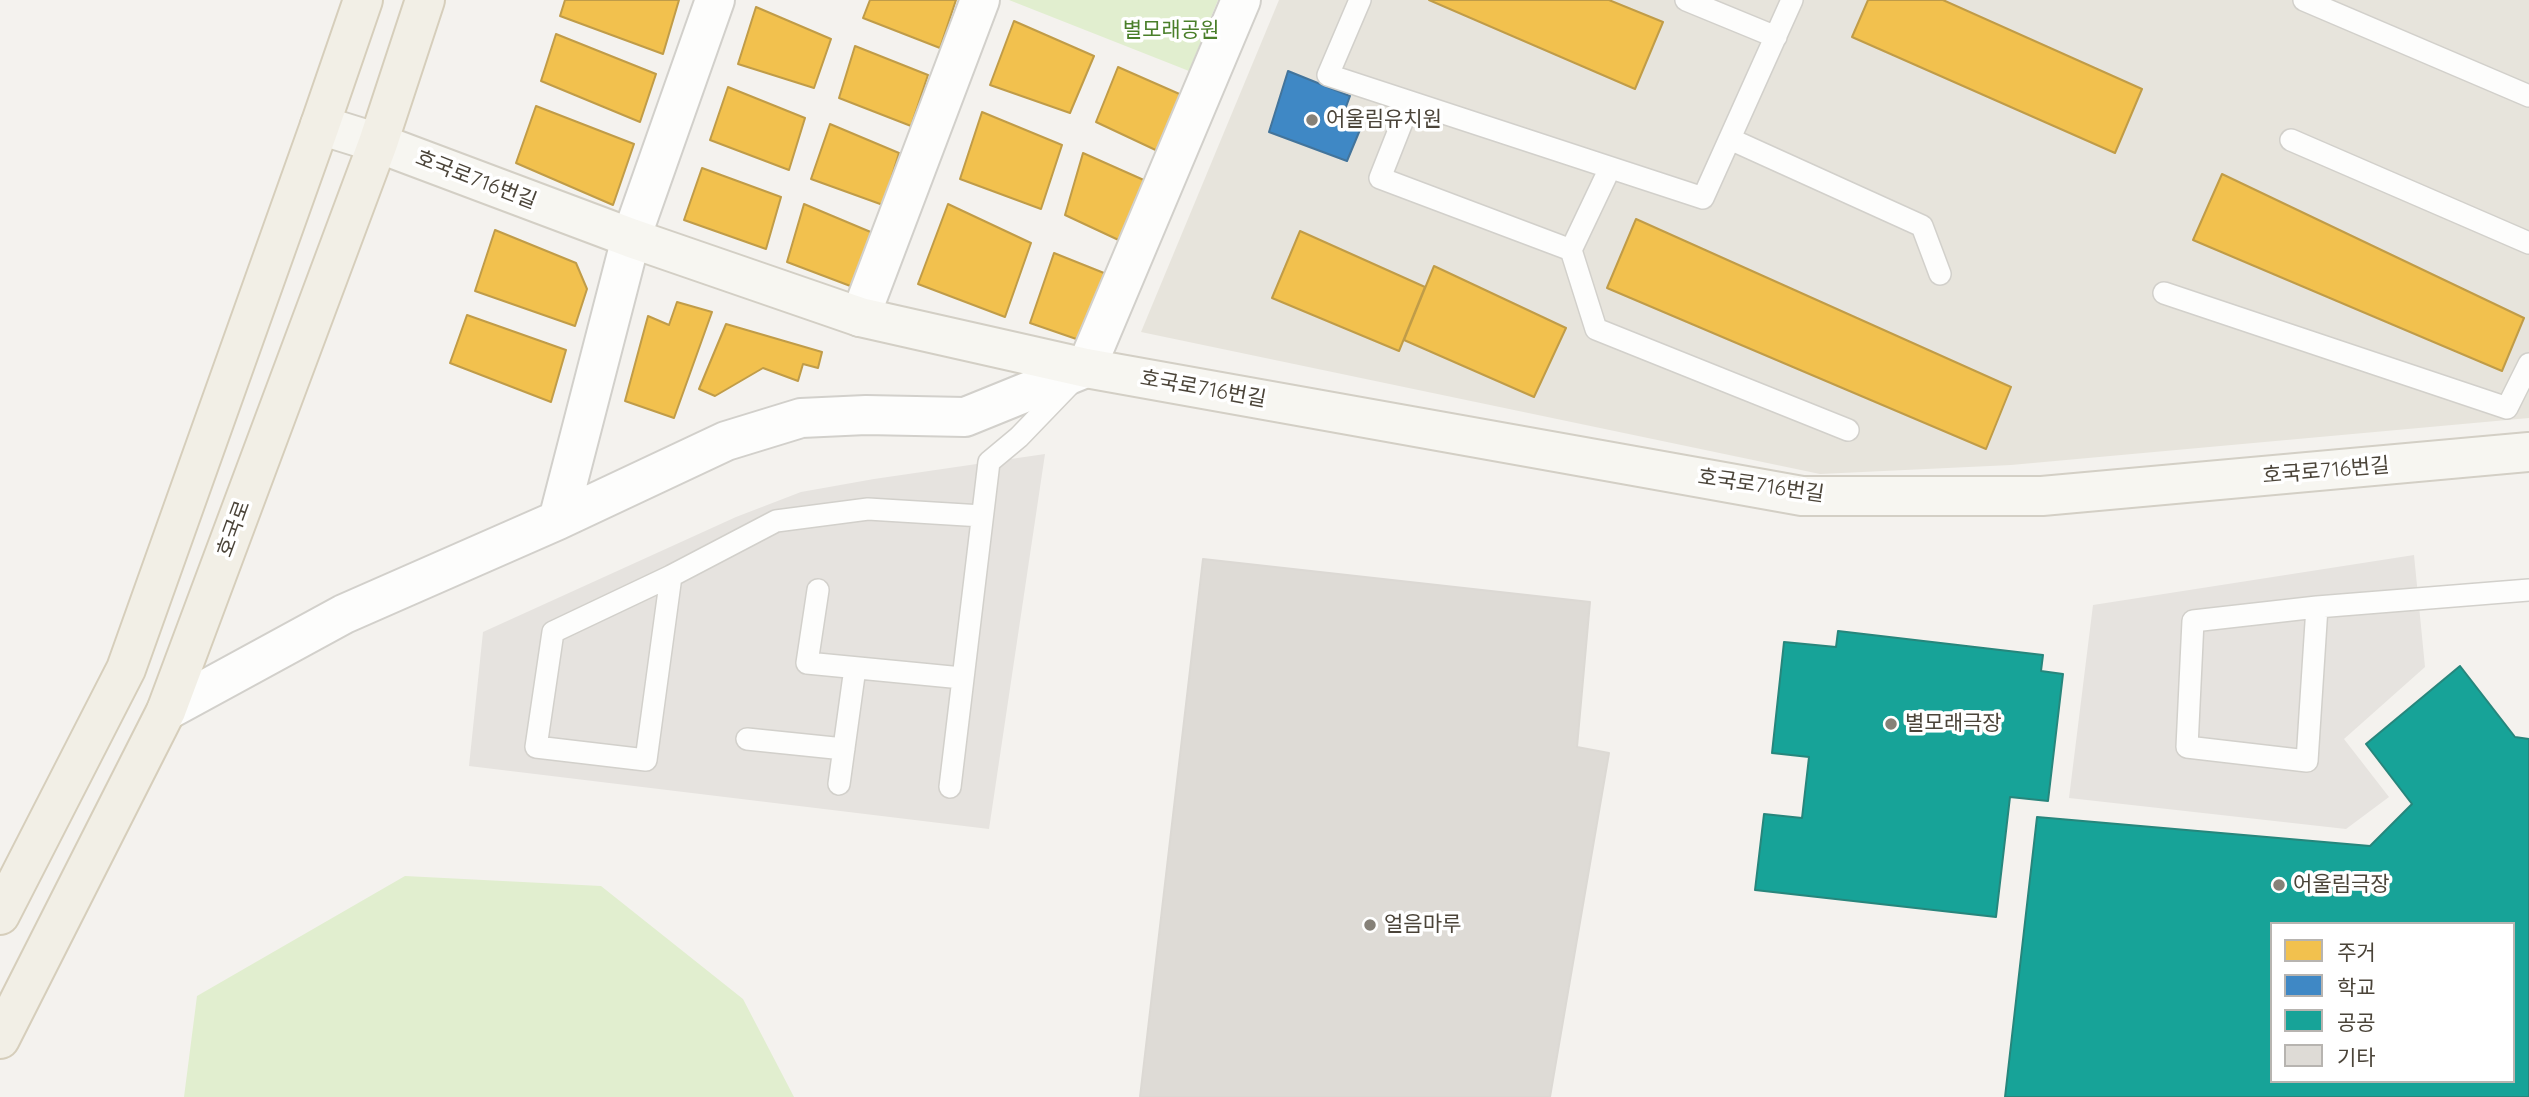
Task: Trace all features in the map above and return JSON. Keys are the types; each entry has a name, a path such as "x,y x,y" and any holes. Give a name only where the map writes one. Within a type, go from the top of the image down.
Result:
{"main road":[{"path":"0,915 126,668 363,0"},
{"name":"호국로","path":"0,1039 166,711 378,143 425,0"}],"street":[{"path":"558,520 631,238 715,0"},
{"path":"860,317 980,0"},
{"path":"166,711 344,614 558,520 726,442 801,418 866,415 965,417 1086,368 1241,0"},
{"name":"호국로716번길","path":"320,125 378,143 631,238 860,317 1086,368 1802,496 2042,496 2529,452"}],"lane":[{"path":"1360,0 1328,75 1703,198 1792,0"},
{"path":"1686,0 1776,37"},
{"path":"2304,0 2529,96"},
{"path":"1410,102 1380,178 1571,250"},
{"path":"1730,139 1922,226 1940,274"},
{"path":"2291,140 2529,243"},
{"path":"1610,168 1571,250 1596,330 1848,430"},
{"path":"2164,293 2507,408 2529,364"},
{"path":"950,787 989,462 1020,436 1086,368"},
{"path":"671,576 646,760 536,747 553,632 776,522 868,509 982,516"},
{"path":"818,590 807,663 962,678"},
{"path":"2317,607 2307,761 2187,747 2193,621 2317,607 2529,590"},
{"path":"839,784 855,668"},
{"path":"747,739 844,749"}],"shaded area":[{"path":"1279,0 2529,0 2529,418 2011,465 1820,474 1141,332"},
{"path":"1045,454 989,829 469,766 483,632 736,517 801,492"},
{"path":"2414,555 2425,667 2344,739 2389,797 2346,829 2069,798 2093,605"}],"green space":[{"name":"별모래공원","path":"1009,0 1218,0 1189,71"},
{"path":"405,876 601,886 743,999 794,1097 184,1097 197,996"}],"building: 주거":[{"path":"565,0 679,0 663,54 560,16"},
{"path":"870,0 956,0 940,48 863,18"},
{"path":"1429,0 1609,0 1663,22 1635,89"},
{"path":"1868,0 1943,0 2142,89 2115,153 1852,37"},
{"path":"756,7 831,39 814,88 738,64"},
{"path":"1014,21 1094,56 1070,113 990,85"},
{"path":"556,34 656,74 640,122 541,81"},
{"path":"855,46 928,75 911,126 839,98"},
{"path":"1118,67 1184,96 1162,153 1096,122"},
{"path":"728,87 805,118 789,170 710,140"},
{"path":"536,106 634,144 613,205 516,163"},
{"path":"982,112 1062,145 1041,209 960,179"},
{"path":"830,124 899,153 883,205 811,179"},
{"path":"1083,153 1146,181 1125,243 1065,215"},
{"path":"702,168 781,197 766,249 684,220"},
{"path":"2222,174 2524,318 2502,371 2193,240"},
{"path":"804,204 873,233 853,287 787,262"},
{"path":"948,204 1031,243 1005,317 918,284"},
{"path":"1636,219 2011,387 1986,449 1607,288"},
{"path":"495,230 576,263 587,289 575,326 475,291"},
{"path":"1300,231 1425,287 1399,351 1272,298"},
{"path":"1054,253 1109,275 1085,342 1030,323"},
{"path":"1434,266 1566,328 1534,397 1404,340"},
{"path":"677,302 712,312 674,418 625,401 648,316 669,325"},
{"path":"467,315 566,350 551,402 450,363"},
{"path":"726,324 822,352 818,368 803,364 798,381 763,368 715,396 699,389"}],"building: 학교":[{"name":"어울림유치원","path":"1288,71 1350,96 1343,115 1362,125 1347,161 1269,132"}],"building: 공공":[{"name":"별모래극장","path":"1838,631 2043,655 2041,671 2063,674 2048,801 2010,797 1996,917 1755,890 1764,814 1802,818 1809,757 1772,753 1784,642 1836,647"},
{"name":"어울림극장","path":"2460,666 2515,737 2529,739 2529,1097 2005,1097 2037,817 2370,846 2412,804 2366,744"}],"building: 기타":[{"name":"얼음마루","path":"1203,559 1590,602 1577,747 1609,753 1550,1097 1140,1097"}],"place":[{"name":"어울림유치원","path":"1312,120"},
{"name":"별모래극장","path":"1891,724"},
{"name":"어울림극장","path":"2279,885"},
{"name":"얼음마루","path":"1370,925"}]}
